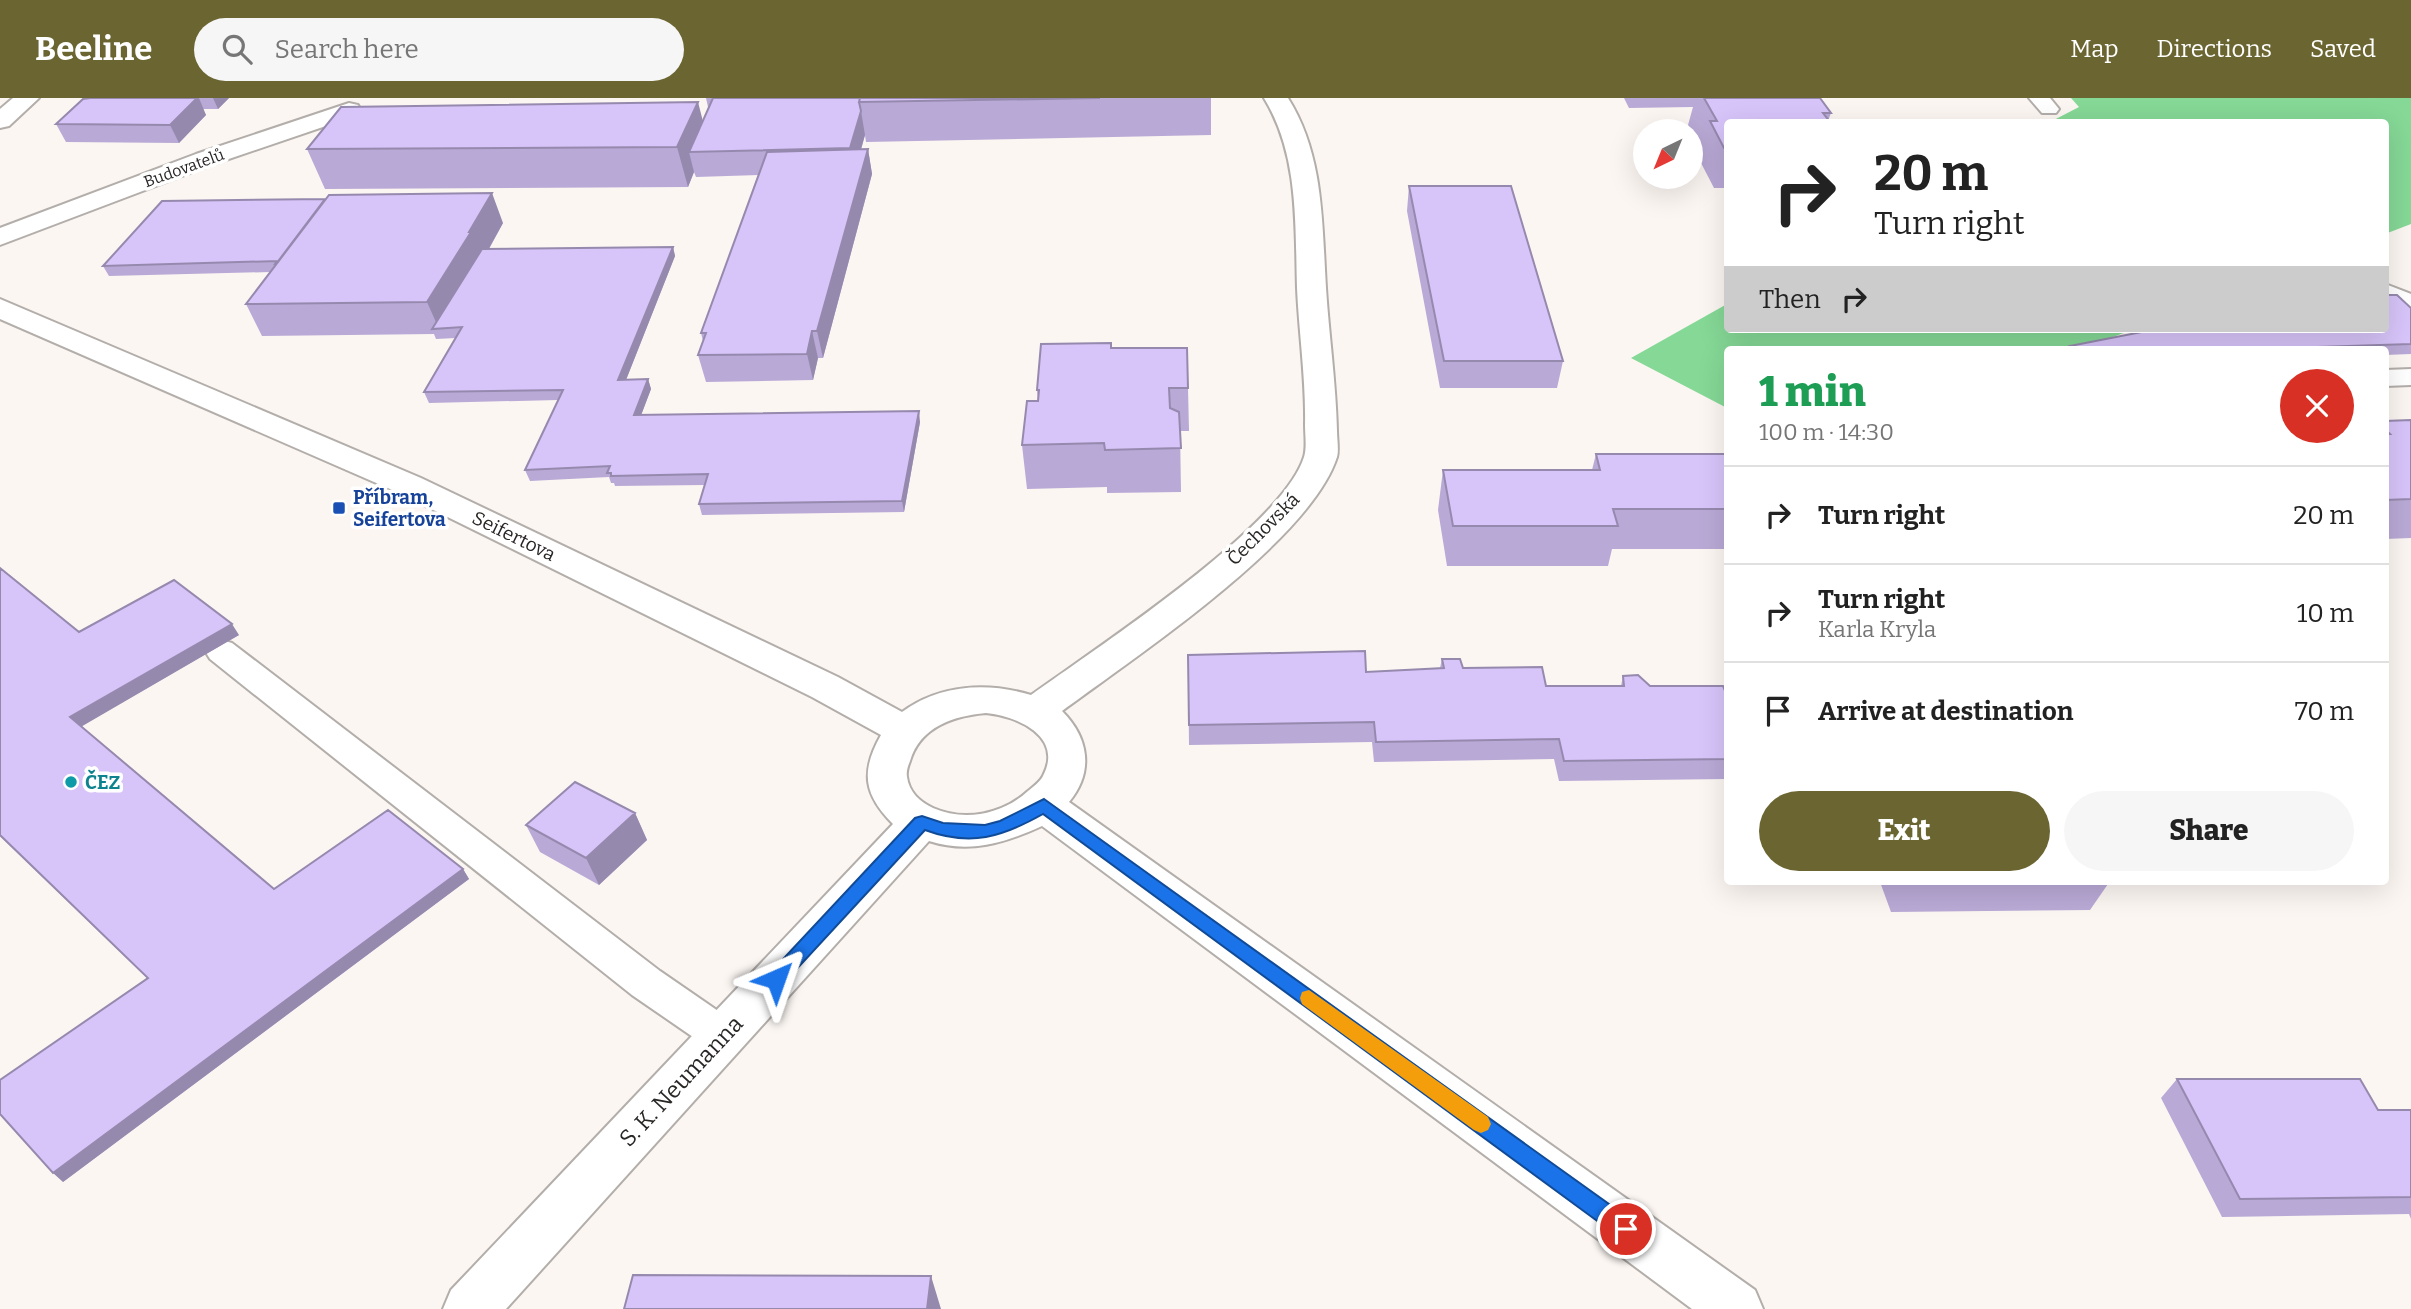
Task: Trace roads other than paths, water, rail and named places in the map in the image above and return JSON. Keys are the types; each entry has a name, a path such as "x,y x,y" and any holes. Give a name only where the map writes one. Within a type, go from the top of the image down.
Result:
{"street":[{"path":"0,121 27,98"},
{"name":"Čechovská","path":"1036,711 1181,604 1255,542 1298,498 1321,456 1321,401 1314,338 1307,185 1291,122 1276,98"},
{"name":"Budovatelů","path":"0,237 341,104"},
{"name":"Seifertova","path":"0,308 409,485 825,687 905,731"},
{"path":"967,701 1004,701 1036,711 1058,731 1065,744 1066,758 1059,786 1044,806 1004,827 985,831 942,830 922,822 902,809 888,784 889,757 905,731 933,711 967,701"},
{"path":"1044,806 1735,1309"},
{"name":"S. K. Neumanna","path":"470,1309 922,822"}],"lane":[{"path":"2389,378 2411,377"},
{"path":"221,651 646,983 723,1036"}],"place":[{"name":"Příbram, Seifertova","path":"339,508"},
{"name":"ČEZ","path":"71,782"}]}
